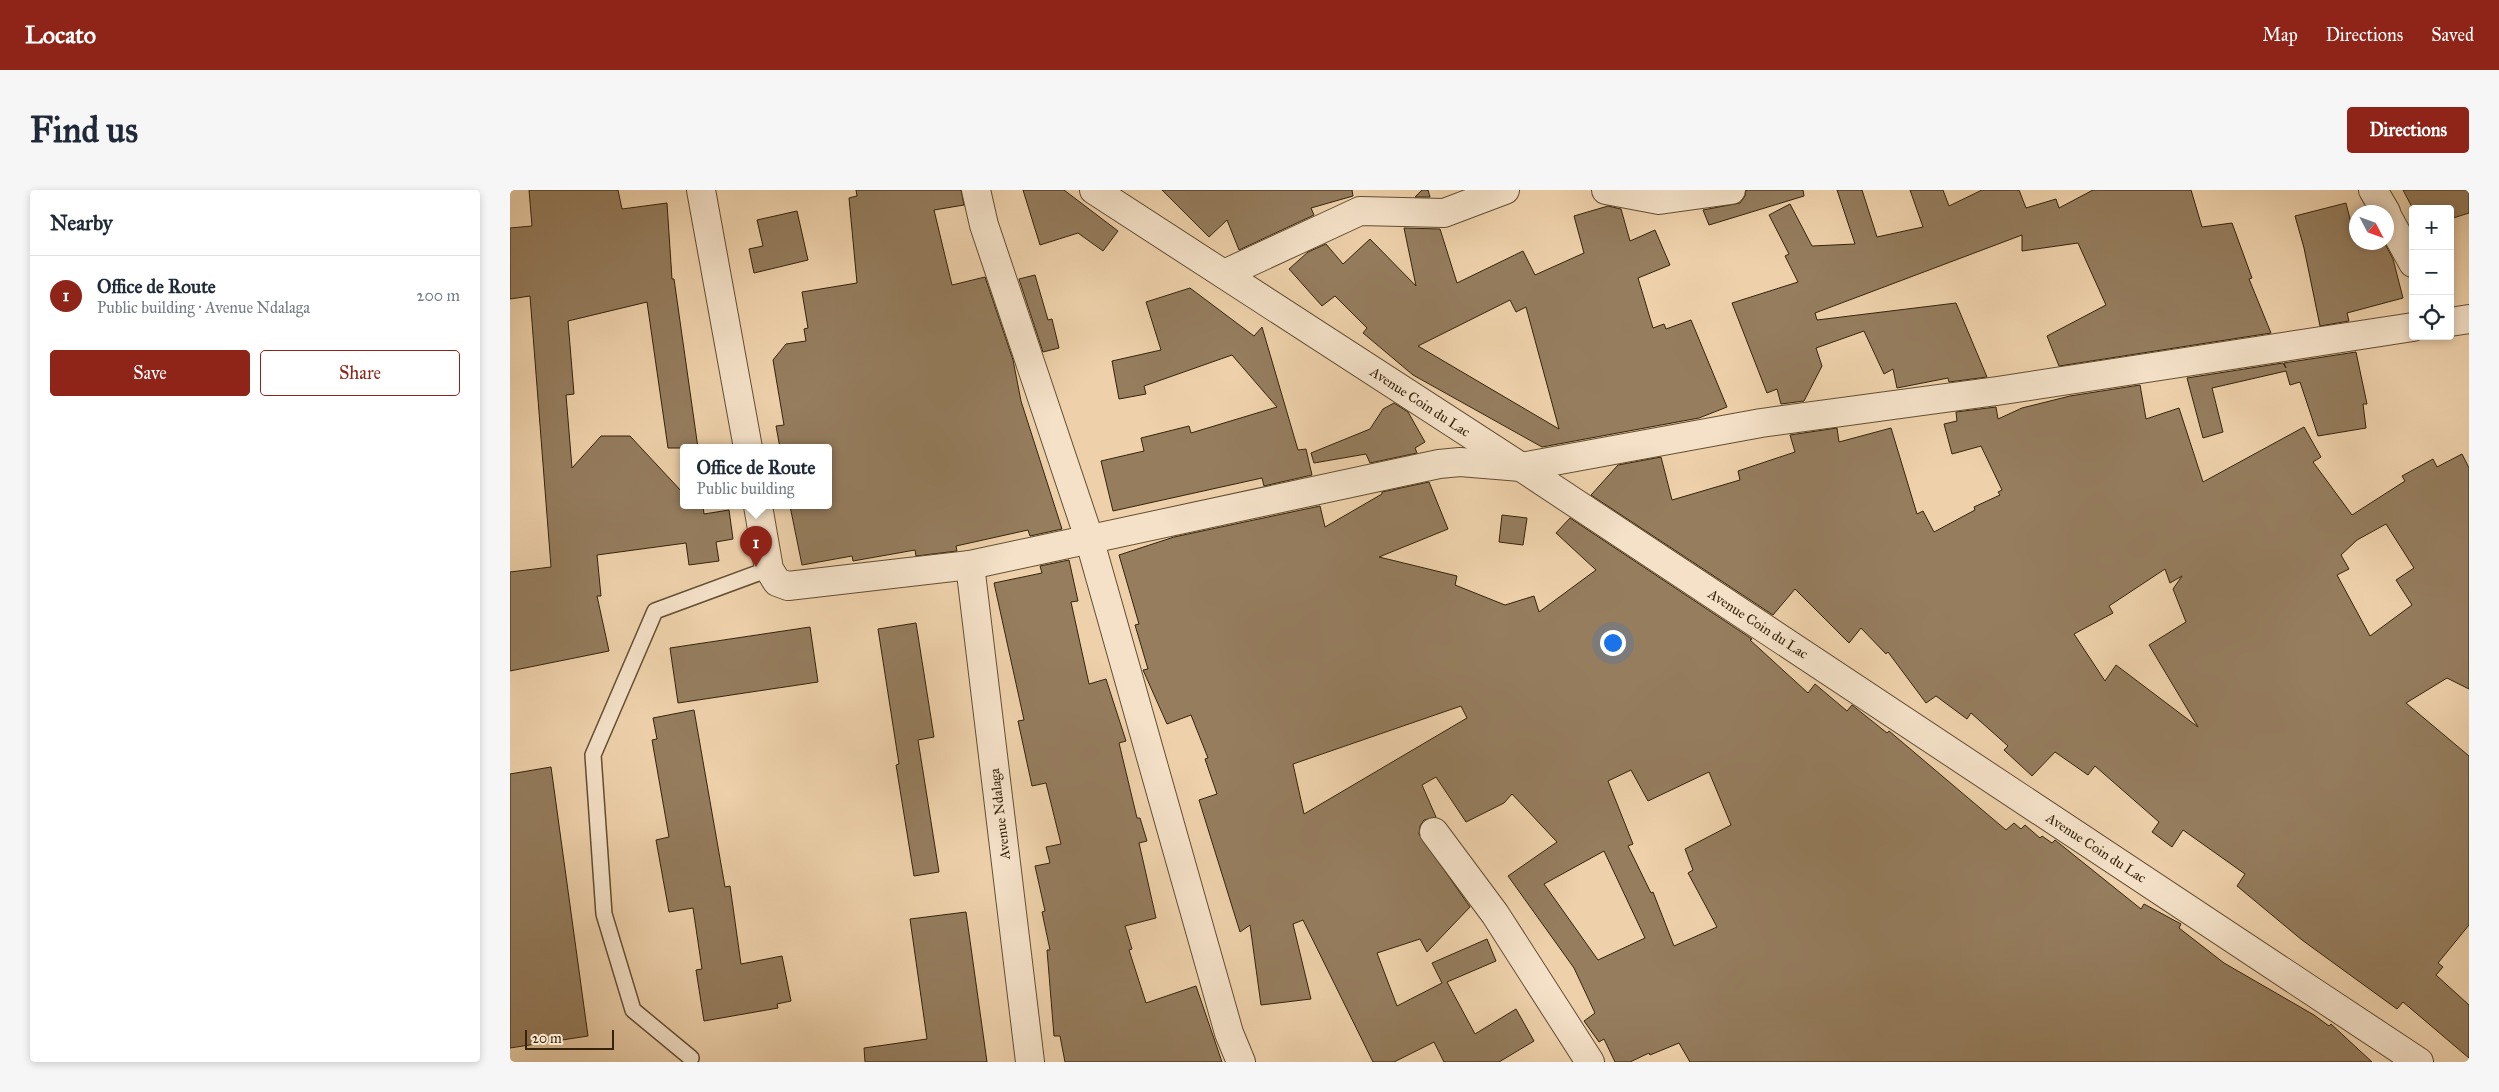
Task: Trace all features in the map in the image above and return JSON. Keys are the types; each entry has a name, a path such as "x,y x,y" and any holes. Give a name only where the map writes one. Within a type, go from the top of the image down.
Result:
{"street":[{"path":"701,190 747,444"},
{"path":"976,190 984,226 1089,538 1229,1033 1241,1062"},
{"name":"Avenue Coin du Lac","path":"1094,190 1520,467 2419,1062"},
{"path":"1224,274 1360,212 1444,213 1505,190"},
{"path":"1606,190 1659,200 1731,190"},
{"path":"2373,190 2381,205"},
{"path":"2394,228 2409,256"},
{"path":"2454,321 2469,319"},
{"path":"759,509 769,569 777,582 788,586 970,565 1438,464 1460,462 1520,467 1761,423 1997,391 2409,328"},
{"name":"Avenue Ndalaga","path":"970,565 1030,1062"},
{"path":"1434,832 1495,914 1590,1062"}],"lane":[{"path":"691,1058 633,1010 604,914 593,755 655,611 769,569"}],"building":[{"path":"529,190 618,190 622,209 667,203 672,279 674,279 697,444 680,444 680,448 668,448 647,302 568,321 574,394 566,395 572,468 601,436 630,436 680,490 680,509 703,509 704,514 729,510 733,539 716,542 719,561 689,565 686,543 597,555 601,596 597,596 609,651 510,671 510,572 551,567 530,296 510,299 510,228 532,226"},
{"path":"856,190 961,190 964,205 934,210 952,285 985,277 1013,360 1021,401 1062,529 1030,536 1028,530 956,546 957,551 916,556 915,550 853,561 852,556 802,565 791,509 832,509 832,444 779,444 776,426 784,425 773,360 786,344 806,341 804,329 808,328 802,292 857,283 849,198 857,196"},
{"path":"1023,190 1064,190 1118,231 1103,251 1078,233 1040,245"},
{"path":"1162,190 1352,190 1353,196 1311,208 1314,215 1239,250 1227,220 1209,237"},
{"path":"1422,190 1428,190 1430,197 1415,197"},
{"path":"1746,190 1803,190 1804,196 1709,225 1703,210 1740,203 1745,196"},
{"path":"1837,190 1862,190 1877,237 1923,227 1910,190 1943,190 1949,206 1982,190 2019,190 2026,208 2056,199 2059,208 2093,190 2191,190 2202,227 2232,223 2252,278 2249,279 2271,333 2059,366 2047,336 2106,305 2078,243 2022,251 2022,235 1815,313 1817,320 1956,303 1987,377 1949,382 1948,378 1897,388 1893,369 1884,374 1864,331 1816,348 1822,366 1804,401 1781,404 1777,389 1767,393 1732,303 1798,282 1785,256 1789,254 1769,215 1790,204 1812,246 1855,244"},
{"path":"2403,190 2469,190 2469,213 2454,218 2454,205 2411,205"},
{"path":"2346,203 2349,215 2349,250 2388,250 2393,259 2403,298 2347,313 2349,321 2320,326 2304,248 2295,216"},
{"path":"1608,206 1621,209 1630,241 1655,230 1670,265 1638,278 1653,328 1664,324 1666,329 1691,320 1727,407 1699,418 1542,447 1413,375 1363,333 1367,328 1335,296 1322,306 1289,269 1308,252 1326,244 1343,264 1370,239 1416,286 1404,228 1440,229 1457,283 1523,251 1535,275 1584,253 1574,216","holes":["1510,300 1516,312 1526,307 1559,429 1418,346"]},
{"path":"797,211 808,260 754,273 749,249 763,246 757,220"},
{"path":"1035,275 1048,320 1052,319 1059,348 1043,352 1019,279"},
{"path":"1190,288 1254,336 1262,327 1298,450 1306,449 1312,475 1264,486 1262,478 1113,511 1101,461 1144,451 1141,438 1189,426 1191,433 1277,407 1232,355 1144,386 1146,394 1119,399 1112,361 1161,350 1146,302"},
{"path":"2356,352 2367,404 2363,404 2366,428 2318,436 2300,382 2290,385 2286,371 2212,388 2223,432 2203,438 2187,378 2283,363 2286,368 2284,363"},
{"path":"2140,385 2146,419 2179,408 2203,482 2304,427 2321,457 2313,462 2352,515 2405,481 2402,476 2433,459 2437,467 2462,454 2469,468 2469,689 2447,678 2406,703 2469,756 2469,925 2438,963 2443,967 2436,975 2469,1005 2469,1058 2403,1002 2397,1009 2302,940 2237,886 2245,874 2183,830 2172,847 2152,832 2159,822 2095,766 2088,775 2055,752 2032,776 2004,750 2008,746 1971,713 1967,719 1936,696 1926,703 1888,652 1886,654 1861,628 1849,643 1795,589 1773,615 1591,495 1618,465 1661,457 1672,500 1740,480 1738,471 1795,452 1790,435 1837,428 1839,442 1891,428 1917,514 1923,511 1934,532 1975,510 1974,507 2000,495 1998,492 2002,490 1981,446 1952,454 1944,424 1957,421 1956,412 1996,407 1998,419 2022,408 2070,396","holes":["2386,524 2414,568 2396,580 2412,605 2370,636 2337,575 2349,569 2341,555 2357,540","2165,569 2170,583 2182,576 2173,589 2186,622 2149,645 2198,727 2116,665 2105,681 2074,634 2113,613 2109,606"]},
{"path":"1394,403 1408,412 1425,442 1415,448 1417,453 1370,463 1366,454 1314,463 1311,453 1370,429 1383,409"},
{"path":"1429,482 1448,529 1379,557 1457,576 1455,585 1505,605 1534,596 1539,612 1596,570 1556,533 1570,518 1752,639 1750,640 1808,693 1815,684 1847,711 1852,705 1887,733 1889,731 2006,830 2014,823 2021,829 2025,825 2040,838 2042,836 2052,843 2055,840 2141,909 2144,904 2181,924 2179,928 2224,963 2314,1015 2329,1026 2331,1024 2372,1062 1690,1062 1679,1043 1650,1055 1649,1053 1630,1062 1615,1062 1604,1039 1599,1042 1584,1021 1595,1013 1574,968 1508,876 1557,842 1512,794 1504,803 1466,822 1436,777 1422,785 1436,817 1424,820 1420,826 1419,834 1470,907 1427,952 1420,939 1377,953 1397,1006 1442,983 1432,963 1487,939 1496,961 1447,982 1475,1034 1516,1009 1534,1041 1499,1062 1444,1062 1434,1042 1394,1062 1373,1062 1303,920 1293,924 1311,999 1261,1005 1250,925 1240,932 1199,800 1217,794 1205,759 1208,758 1191,715 1167,724 1143,670 1148,669 1135,625 1139,624 1119,555 1174,537 1320,506 1325,527 1382,494 1382,492","holes":["1461,706 1467,718 1304,814 1293,764","1631,770 1648,801 1709,772 1731,825 1685,849 1693,870 1688,873 1717,927 1674,946 1653,892 1651,893 1628,846 1633,844 1608,781","1604,851 1645,938 1598,960 1544,884"]},
{"path":"1502,515 1527,518 1523,545 1499,542"},
{"path":"1069,560 1078,601 1071,602 1089,684 1106,679 1126,741 1119,743 1137,818 1140,818 1147,841 1139,843 1156,918 1125,926 1132,949 1129,950 1146,1003 1196,986 1222,1062 1065,1062 1060,1036 1054,1036 1047,950 1050,950 1042,912 1045,911 1035,866 1050,863 1046,847 1061,844 1046,783 1032,786 1018,721 1024,720 994,583 1042,573 1040,566"},
{"path":"916,623 934,737 918,740 939,872 914,876 896,765 899,764 878,629"},
{"path":"810,627 818,682 678,703 670,648"},
{"path":"694,710 725,887 730,886 741,964 782,956 791,1001 777,1004 778,1008 704,1021 696,970 702,969 693,908 669,912 656,840 669,837 652,740 657,739 653,718"},
{"path":"551,767 588,1036 510,1048 510,774"},
{"path":"966,912 987,1062 865,1062 864,1048 927,1039 910,919"}],"place":[{"name":"Office de Route","path":"756,567"}]}
